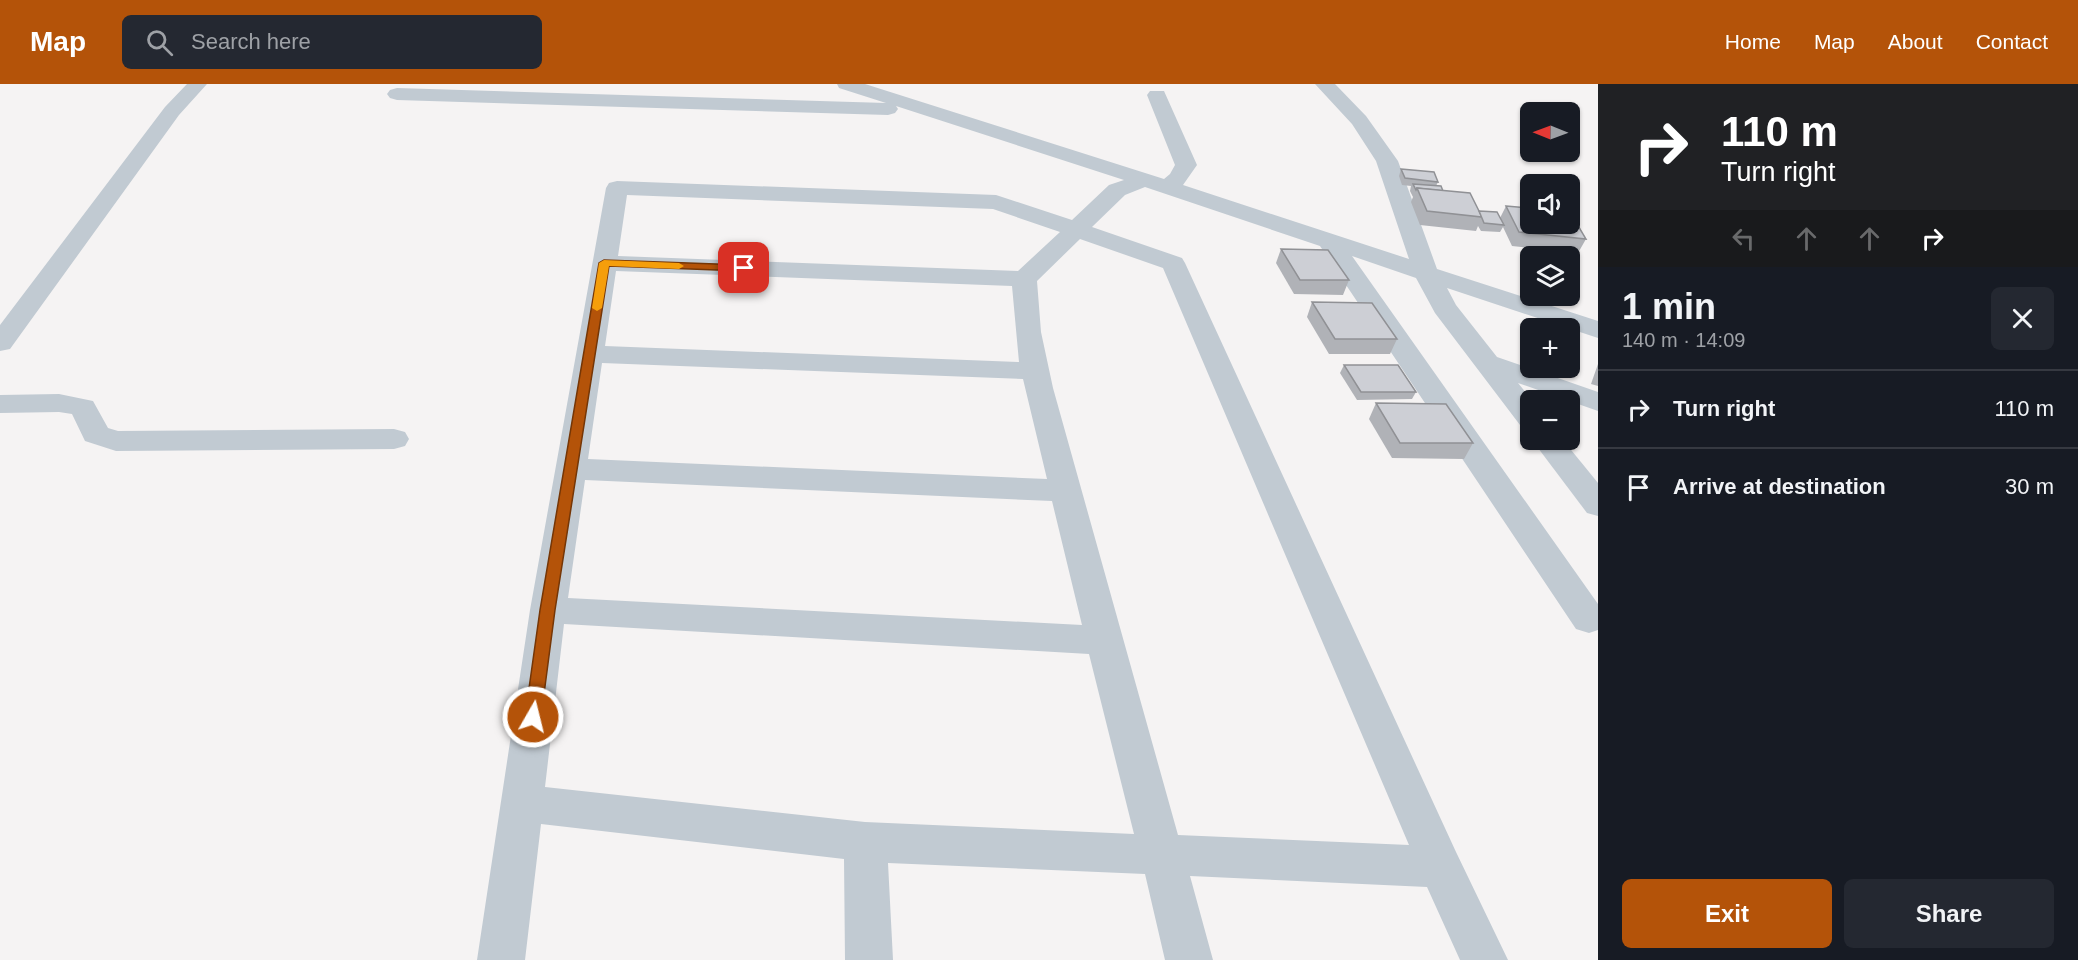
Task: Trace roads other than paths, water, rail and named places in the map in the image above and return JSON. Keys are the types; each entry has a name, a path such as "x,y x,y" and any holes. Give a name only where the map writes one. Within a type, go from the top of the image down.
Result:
{"street":[{"path":"0,343 172,111 198,84"},
{"path":"846,84 913,99 1145,180 1598,330"},
{"path":"1324,84 1359,120 1387,161 1427,274 1444,307 1520,405"},
{"path":"397,94 913,99"},
{"path":"1157,95 1186,165 1179,178 1167,187"},
{"path":"1145,180 1117,190 1073,230 1023,279 1023,294 1035,371 1102,640 1189,960"},
{"path":"501,960 548,610 617,188 996,202 1173,263 1440,867 1484,960"},
{"path":"1328,240 1589,619"},
{"path":"604,263 1023,279"},
{"path":"590,354 1035,371"},
{"path":"1488,363 1598,402"},
{"path":"0,404 59,402 83,407 96,434 116,441 394,439"},
{"path":"1555,450 1598,505"},
{"path":"570,469 1065,491"},
{"path":"548,610 1102,640"},
{"path":"521,803 865,842 1440,867"},
{"path":"865,842 869,960"}]}
